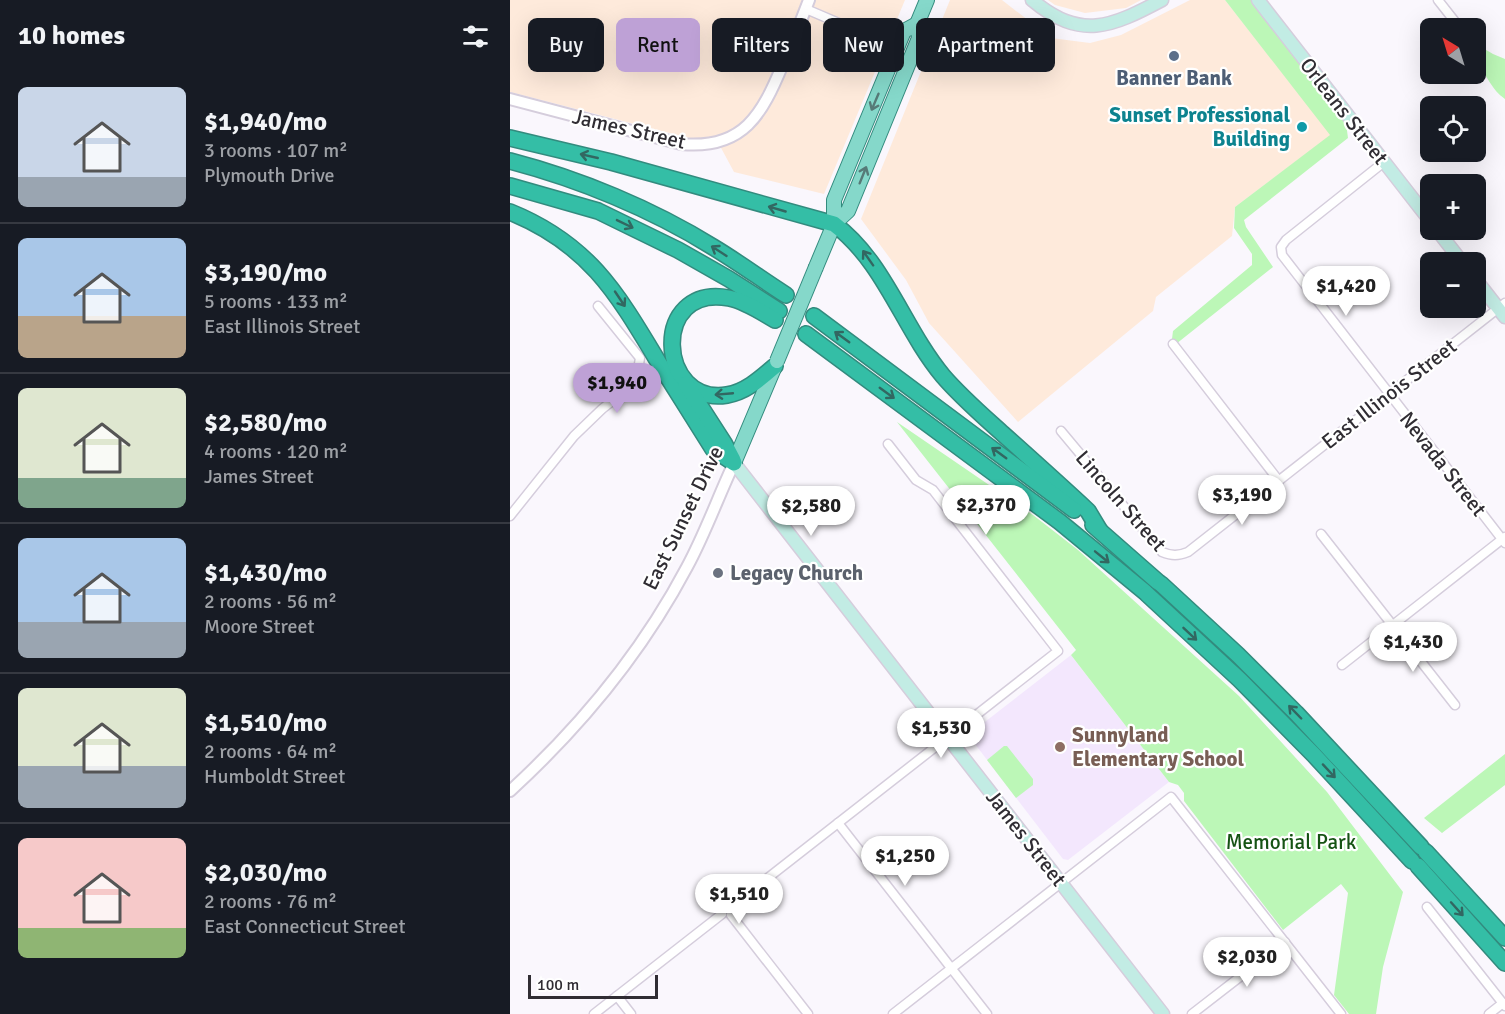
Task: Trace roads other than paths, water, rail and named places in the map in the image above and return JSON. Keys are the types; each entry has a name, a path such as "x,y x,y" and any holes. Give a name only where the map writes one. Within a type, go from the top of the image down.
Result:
{"highway":[{"path":"510,138 611,162 834,224 849,236 869,259 922,346 944,377 971,406 1088,511 1100,531"},
{"path":"510,161 583,183 665,221 712,246 786,295"},
{"path":"510,186 598,211 678,250 729,279 777,316 730,298 713,297 699,301 685,309 675,321 671,349 681,376 724,443 734,463"},
{"path":"510,212 570,244 596,269 622,301 713,449 734,463"},
{"path":"814,316 1024,471 1100,531 1160,583 1238,655 1296,713 1505,938"},
{"path":"806,333 1060,522 1146,593 1240,680 1314,755 1505,963"},
{"path":"681,376 702,392 729,395 746,388 776,364"}],"main road":[{"name":"East Sunset Drive","path":"920,18 927,0"},
{"path":"1032,0 1053,16 1079,25 1090,26 1119,22 1162,0"},
{"name":"Orleans Street","path":"1258,0 1420,208"},
{"name":"East Sunset Drive","path":"734,463 834,224 848,211 916,45"},
{"name":"East Sunset Drive","path":"834,224 832,203 887,72"},
{"path":"1445,240 1454,252"},
{"path":"1486,291 1503,310"},
{"name":"James Street","path":"734,463 1163,1014"}],"street":[{"path":"1438,0 1452,18"},
{"path":"808,4 836,18"},
{"name":"James Street","path":"510,99 681,144 714,142 728,138 746,127 764,106 808,4"},
{"name":"Nevada Street","path":"1384,162 1286,240 1281,247 1284,259 1504,540"},
{"path":"510,516 574,436 636,382 640,358 598,306"},
{"name":"East Illinois Street","path":"1188,552 1389,394 1503,310"},
{"path":"1173,344 1279,481"},
{"name":"Lincoln Street","path":"1061,431 1162,552 1171,556 1188,552"},
{"path":"594,1014 728,912 1058,651 933,490 916,480 888,444"},
{"name":"East Sunset Drive","path":"510,791 558,746 626,665 688,566 734,463"},
{"path":"1322,534 1455,705"},
{"path":"1342,665 1504,540"},
{"path":"893,1014 1171,797 1341,1014"},
{"path":"838,823 987,1014"},
{"path":"1427,907 1504,1004 1489,1014"},
{"path":"728,912 808,1014"},
{"path":"1192,1014 1285,942"},
{"path":"617,996 631,1014"}],"place":[{"name":"Banner Bank","path":"1174,56"},
{"name":"Sunset Professional Building","path":"1302,127"},
{"name":"Legacy Church","path":"718,573"},
{"name":"Sunnyland Elementary School","path":"1060,747"}],"park label":[{"name":"Memorial Park","path":"1291,842"}]}
